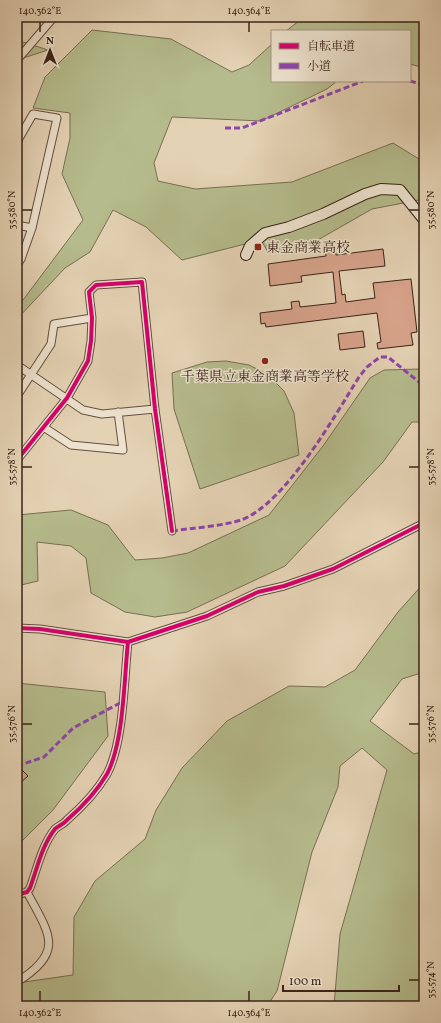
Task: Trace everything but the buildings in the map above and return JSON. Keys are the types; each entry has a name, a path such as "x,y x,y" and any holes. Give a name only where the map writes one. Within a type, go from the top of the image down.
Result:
{"street":[{"path":"17,60 54,17"},
{"path":"17,142 33,114 57,118 32,228 21,259 17,265"},
{"path":"246,255 250,246 265,233 289,227 323,214 365,194 382,189 400,190 424,220"},
{"path":"17,225 32,228"},
{"path":"17,460 67,398 88,361 92,318 89,292 96,285 142,282 155,409 172,530"},
{"path":"17,396 51,344 54,324 92,318"},
{"path":"17,365 83,410 102,414 155,409"},
{"path":"44,428 71,445 123,450 118,412"},
{"path":"17,628 40,629 128,642 207,616 258,592 284,586 333,569 424,523"},
{"path":"17,895 27,892 30,888 44,849 56,829 66,821 94,792 107,774 115,755 118,737 128,642"},
{"path":"17,982 43,962 48,952 50,936 27,892"}],"green space":[{"path":"304,17 424,17 424,68 411,64 411,30 287,30"},
{"path":"92,30 171,39 232,72 249,65 271,45 271,82 336,82 327,89 261,121 172,117 154,163 158,181 195,189 292,182 393,143 424,162 424,199 372,209 295,253 268,252 261,240 182,260 146,227 113,210 90,252 65,268 17,319 17,308 83,220 62,174 70,138 70,113 33,108 45,77"},
{"path":"17,40 48,50 17,60"},
{"path":"226,361 249,365 267,374 284,391 294,413 299,455 200,489 174,409 172,373 207,362"},
{"path":"384,370 424,370 424,422 412,422 383,462 285,566 187,612 155,617 125,612 91,593 86,558 71,546 37,542 38,581 17,586 17,515 71,510 108,525 135,560 162,558 188,553 269,515 323,446 370,378"},
{"path":"424,583 424,672 402,679 370,721 414,754 424,751 424,978 422,982 422,1006 334,1006 340,934 387,770 362,748 340,766 338,787 312,852 277,991 267,1006 17,1006 17,983 73,975 74,917 95,881 145,839 156,810 182,768 227,721 289,686 325,687 355,670 398,612"},
{"path":"17,683 105,692 108,736 53,810 17,846"}],"marked path":[{"path":"411,81 424,85"},
{"path":"225,128 242,128 360,82"},
{"path":"172,531 234,522 258,511 274,497 307,458 359,377 367,367 380,357 388,357 424,386"},
{"path":"17,766 44,757 73,728 122,702"}],"cycle path":[{"path":"17,460 67,398 88,361 92,318 89,292 96,285 142,282 155,409 172,531"},
{"path":"17,628 40,629 128,642 207,616 258,592 284,586 333,569 424,523"},
{"path":"17,895 27,892 30,888 40,857 50,835 94,793 107,774 113,761 120,728 128,642"}],"place":[{"name":"東金商業高校","path":"258,247"},
{"name":"千葉県立東金商業高等学校","path":"265,361"}]}
